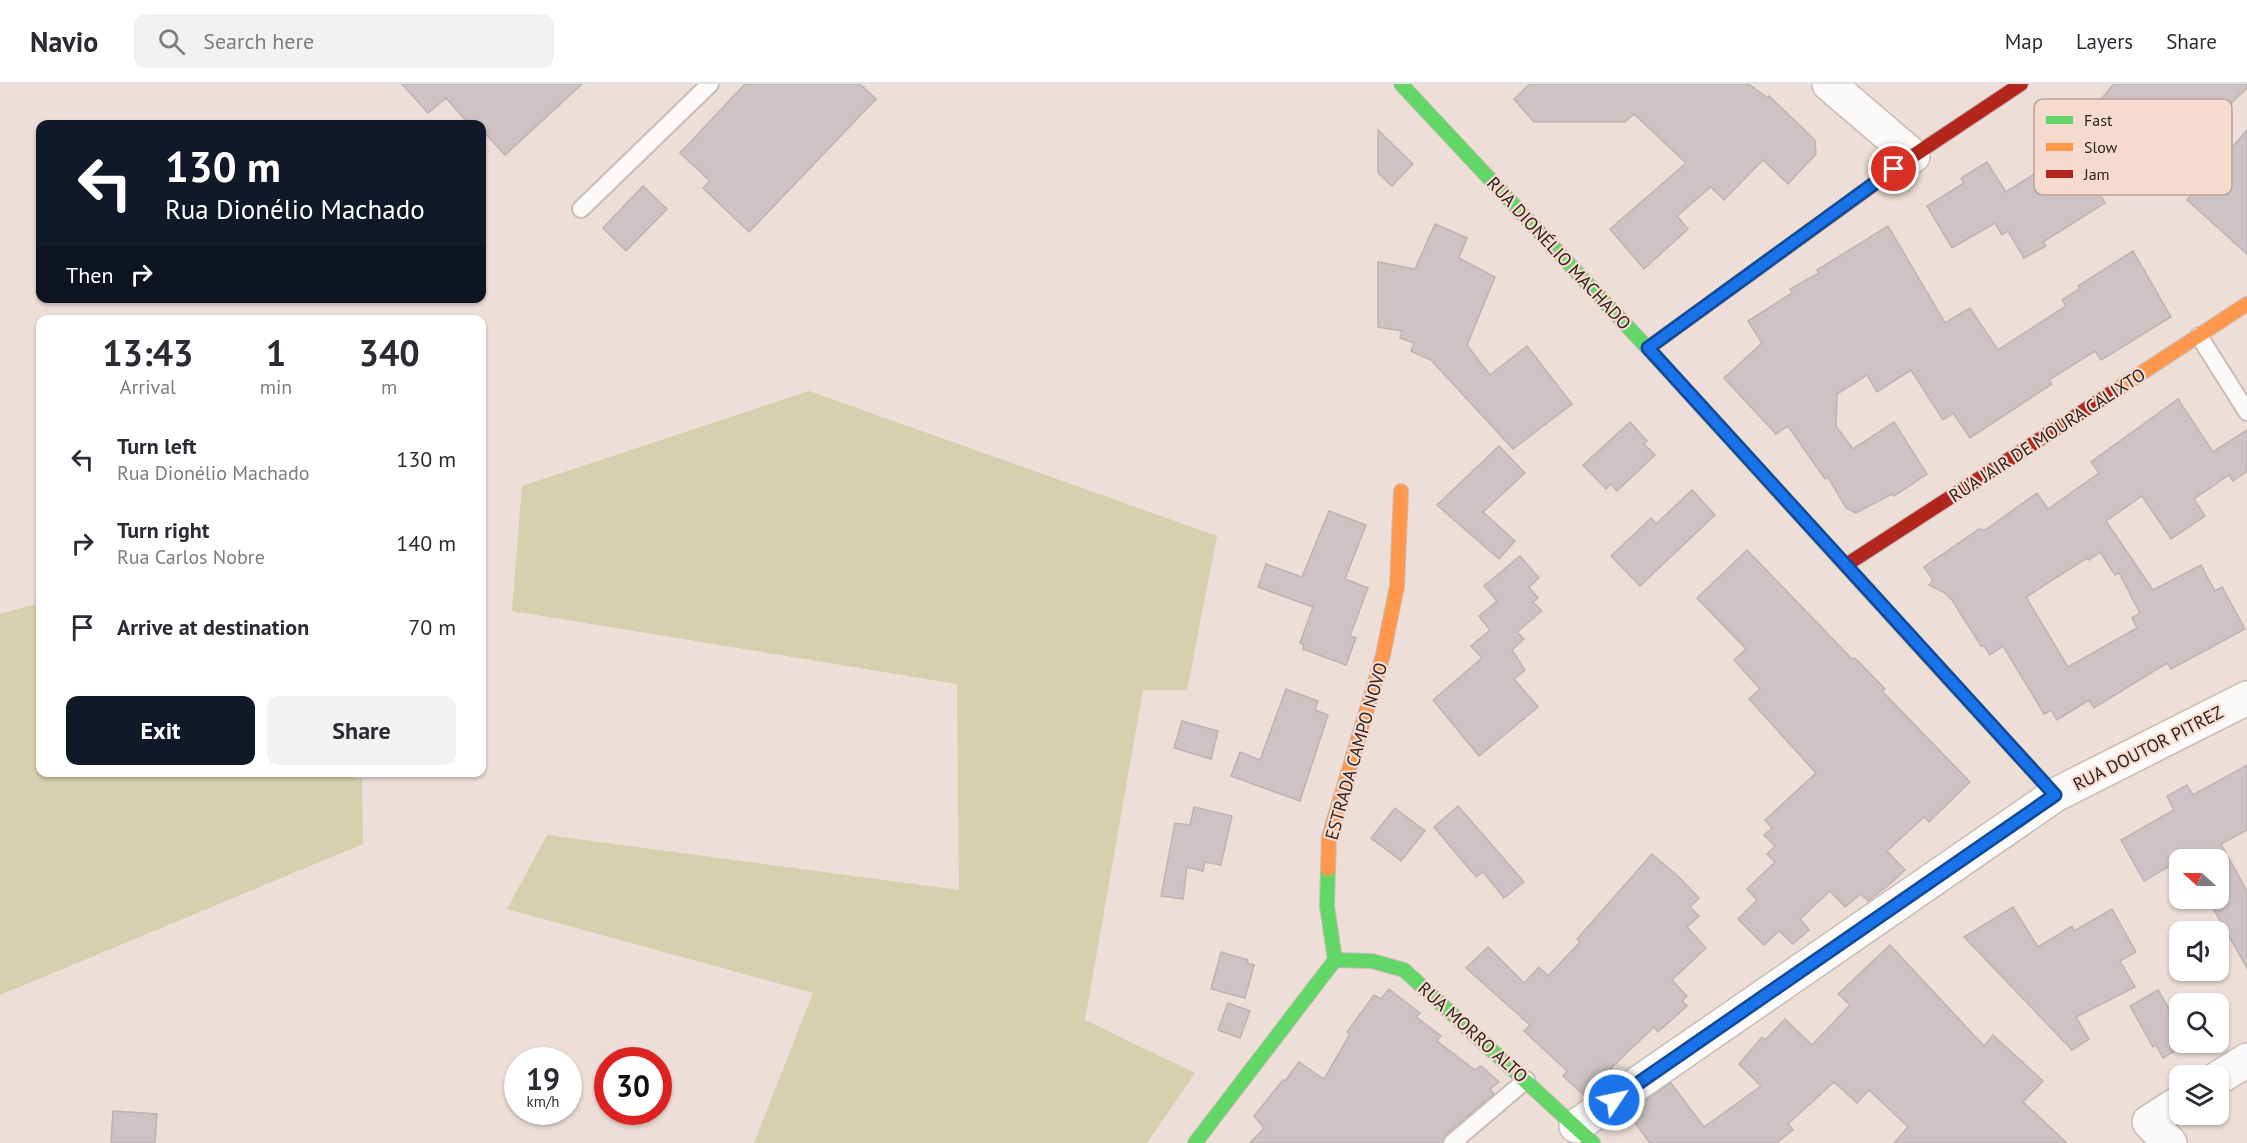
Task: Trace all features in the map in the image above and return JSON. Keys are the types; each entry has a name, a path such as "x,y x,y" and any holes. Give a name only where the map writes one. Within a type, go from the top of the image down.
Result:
{"street":[{"name":"RUA DIONÉLIO MACHADO","path":"1401,84 1648,348 2055,795"},
{"path":"1829,84 1913,156"},
{"path":"1648,348 1913,156 2021,84"},
{"name":"RUA JAIR DE MOURA CALIXTO","path":"1846,565 2247,304"},
{"name":"ESTRADA CAMPO NOVO","path":"1335,960 1327,906 1329,837 1383,655 1397,586 1401,491"},
{"name":"RUA DOUTOR PITREZ","path":"1585,1135 2055,795 2247,698"},
{"path":"1195,1143 1335,960"},
{"name":"RUA MORRO ALTO","path":"1335,960 1372,961 1404,970 1585,1135"},
{"path":"2229,1071 2247,1060"},
{"path":"2169,1109 2149,1122 2170,1143"}],"lane":[{"path":"581,209 710,84"},
{"path":"2199,336 2247,412"},
{"path":"1452,1143 1527,1080"}],"shaded area":[{"path":"809,391 1217,536 1187,690 1143,690 1085,1020 1195,1073 1147,1143 754,1143 813,993 507,909 547,835 959,890 957,684 512,611 522,486"},
{"path":"36,604 36,777 353,777 362,779 363,844 0,995 0,614"}],"building":[{"path":"402,84 582,84 505,155 486,134 486,120 465,120 446,98 428,113"},
{"path":"745,84 860,84 876,99 749,232 703,188 710,181 680,153"},
{"path":"1530,84 1748,84 1768,98 1769,96 1815,140 1816,154 1788,184 1763,160 1724,200 1711,187 1677,216 1688,229 1644,269 1610,229 1686,163 1634,114 1625,122 1534,122 1514,99"},
{"path":"2114,84 2247,84 2247,88 2232,102 2232,99 2101,99"},
{"path":"1378,130 1413,164 1392,186 1378,173"},
{"path":"2247,130 2247,254 2187,200 2191,195 2232,195 2232,148"},
{"path":"1987,162 2006,192 2034,174 2034,195 2100,195 2105,203 2043,242 2046,246 2024,258 2008,231 2002,235 1995,223 1952,248 1927,206 1964,183 1961,178"},
{"path":"643,186 667,209 626,251 603,228"},
{"path":"1435,224 1467,238 1459,258 1495,277 1467,345 1490,375 1527,346 1572,404 1513,449 1431,360 1411,351 1414,343 1400,338 1402,331 1378,327 1378,262 1415,269"},
{"path":"1888,226 1945,323 1970,308 1998,350 2066,306 2062,300 2080,288 2078,286 2133,251 2171,317 2101,360 2095,351 2049,380 2052,384 1970,438 1953,413 1943,420 1911,370 1877,392 1867,375 1837,394 1836,426 1853,449 1894,422 1927,474 1894,496 1892,494 1856,513 1846,508 1828,477 1825,479 1788,426 1776,434 1724,378 1762,343 1748,321 1792,293 1790,289 1819,273 1817,270"},
{"path":"2178,399 2213,452 2247,430 2247,471 2233,481 2229,475 2194,499 2205,516 2171,539 2142,496 2106,521 2153,590 2201,565 2215,591 2222,587 2245,629 2171,669 2167,663 2094,708 2089,700 2057,720 2051,710 2044,714 2003,646 1990,655 1984,646 1981,646 1952,600 1945,593 1929,585 1933,580 1924,567 1979,529 1985,530 2037,493 2048,509 2099,473 2091,462","holes":["2100,552 2115,575 2119,573 2140,613 2132,618 2137,628 2068,667 2026,597"]},
{"path":"1630,422 1647,441 1644,444 1655,455 1617,491 1611,484 1606,489 1583,465"},
{"path":"1499,446 1525,473 1483,512 1515,541 1499,559 1437,505"},
{"path":"1692,490 1715,515 1640,586 1611,556 1651,518 1656,524"},
{"path":"1329,511 1366,525 1345,579 1368,588 1350,636 1356,638 1346,665 1303,649 1304,645 1300,643 1313,607 1258,587 1266,564 1302,577"},
{"path":"1747,550 1852,659 1855,658 1885,689 1882,691 1970,782 1929,822 1924,817 1887,851 1905,870 1889,885 1868,901 1861,894 1845,907 1830,891 1800,919 1809,930 1793,944 1779,931 1764,945 1738,919 1757,900 1747,889 1775,862 1767,854 1775,846 1764,835 1772,828 1765,820 1816,773 1749,699 1760,689 1734,660 1746,649 1697,598"},
{"path":"1520,556 1539,578 1529,587 1538,598 1533,602 1542,611 1517,632 1524,639 1512,650 1525,670 1514,679 1538,707 1479,756 1433,700 1482,658 1471,646 1490,630 1479,616 1497,601 1484,586"},
{"path":"1286,689 1318,701 1315,710 1328,715 1300,801 1231,776 1240,752 1260,760"},
{"path":"1182,721 1218,731 1211,759 1174,748"},
{"path":"2247,765 2247,830 2221,844 2224,849 2169,849 2169,866 2144,881 2121,840 2174,810 2167,796 2187,785 2193,795"},
{"path":"1458,806 1524,882 1504,898 1483,872 1476,877 1434,827"},
{"path":"1194,807 1232,816 1221,865 1205,862 1203,871 1187,867 1183,899 1161,896 1175,823 1190,825"},
{"path":"1395,808 1425,831 1401,861 1371,838"},
{"path":"1652,854 1699,898 1690,907 1699,916 1687,927 1706,948 1672,980 1687,996 1682,1001 1687,1006 1658,1032 1654,1027 1611,1068 1617,1075 1586,1097 1563,1076 1567,1071 1524,1031 1530,1025 1466,968 1488,947 1524,983 1539,967 1548,976 1580,942 1577,939"},
{"path":"2229,858 2247,891 2247,968 2229,936 2229,921 2220,921 2213,909 2229,909"},
{"path":"2013,907 2038,947 2072,926 2074,931 2112,909 2136,952 2120,961 2135,987 2076,1017 2089,1039 2072,1050 1964,937"},
{"path":"1890,945 1984,1046 1993,1035 2043,1081 2023,1102 2067,1143 1894,1143 1908,1127 1869,1090 1857,1103 1834,1082 1788,1124 1793,1130 1776,1143 1650,1143 1628,1113 1671,1083 1704,1127 1761,1086 1739,1064 1762,1037 1765,1040 1785,1019 1812,1045 1850,1005 1838,994"},
{"path":"1221,952 1248,960 1247,963 1254,965 1245,998 1211,989"},
{"path":"1389,989 1420,1013 1416,1017 1441,1036 1437,1041 1475,1070 1481,1066 1499,1082 1490,1089 1494,1094 1445,1135 1442,1143 1250,1143 1264,1128 1254,1116 1299,1062 1324,1079 1350,1034 1347,1032 1374,995 1381,999"},
{"path":"2158,990 2169,1009 2169,1053 2171,1053 2163,1058 2156,1045 2153,1047 2130,1006"},
{"path":"1228,1003 1250,1011 1240,1038 1218,1030"},
{"path":"113,1111 157,1114 155,1143 111,1143"}],"traffic: fast":[{"path":"1401,84 1656,357"},
{"path":"1948,678 2055,795"},
{"path":"1195,1143 1335,960 1327,906 1328,869"},
{"path":"1335,960 1372,961 1404,970 1593,1143"}],"traffic: slow":[{"path":"2111,393 2247,304"},
{"path":"1656,357 1948,678"},
{"path":"1328,869 1329,837 1383,655 1397,586 1401,491"}],"traffic: jam":[{"path":"1648,348 1913,156 2021,84"},
{"path":"1846,565 2111,393"}],"route":[{"path":"1614,1100 2055,795 1648,348 1894,169"}]}
